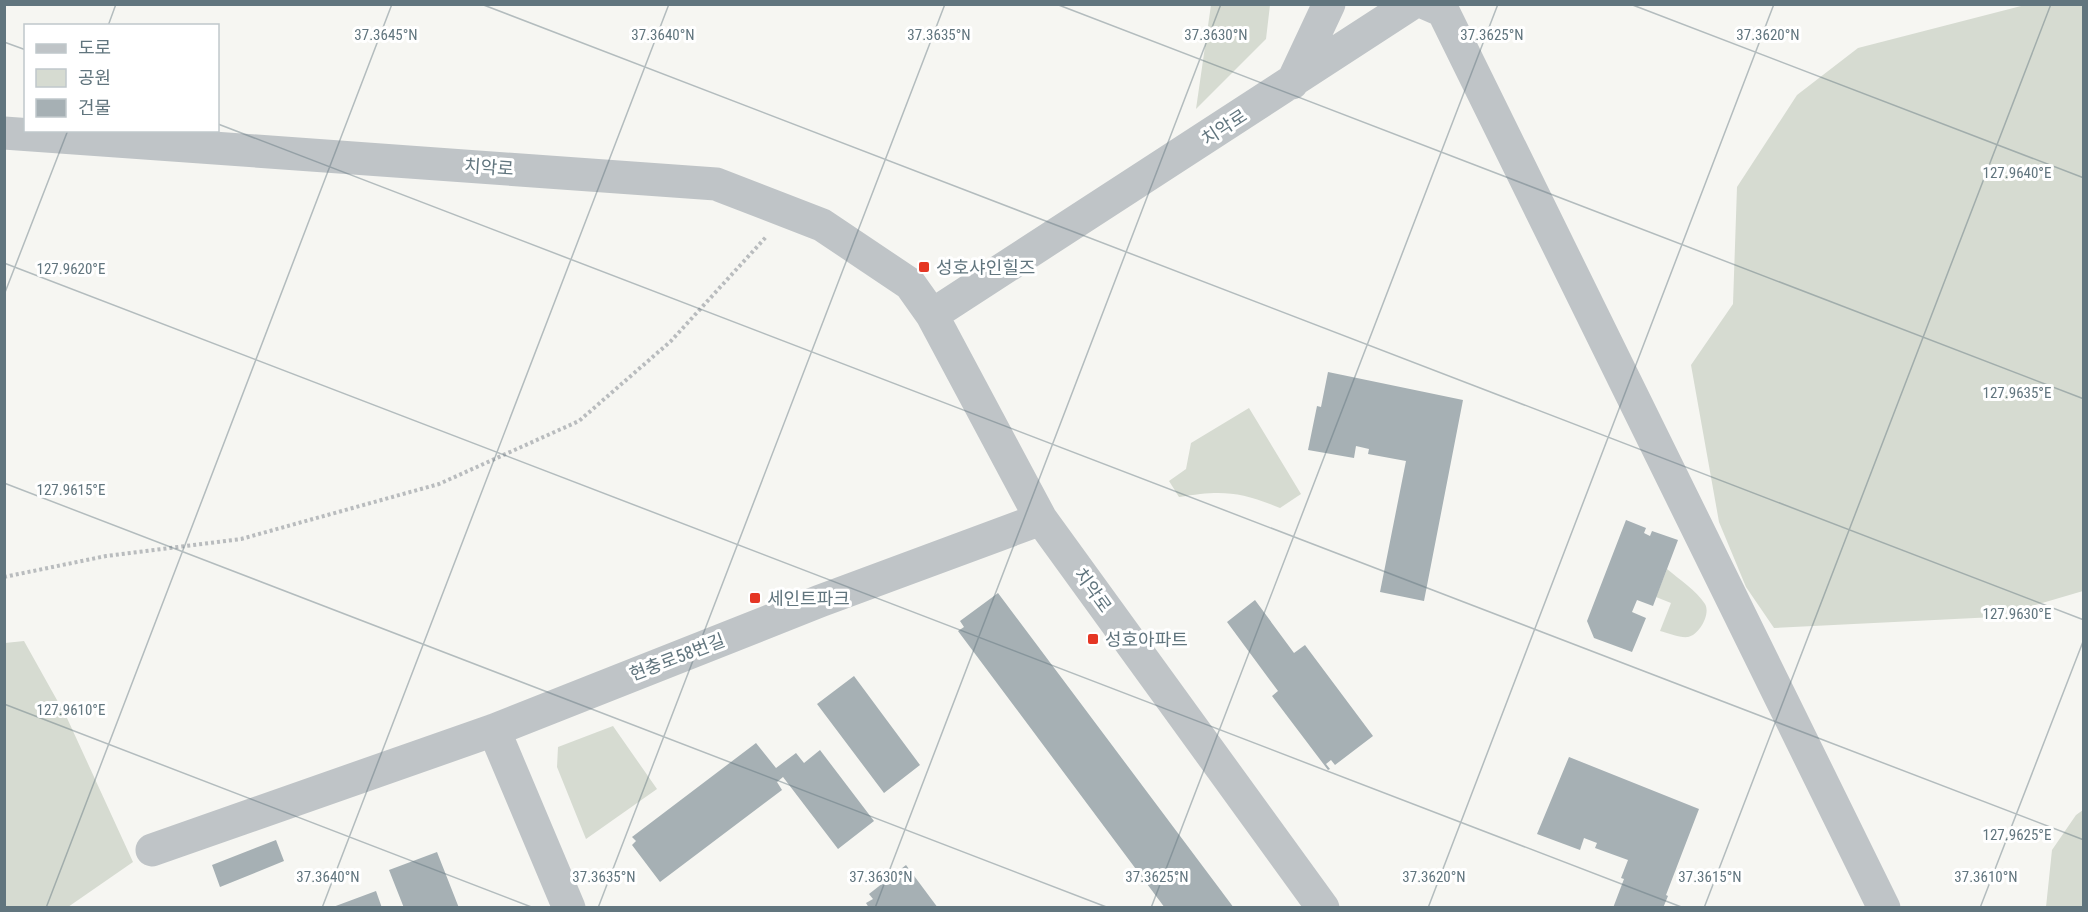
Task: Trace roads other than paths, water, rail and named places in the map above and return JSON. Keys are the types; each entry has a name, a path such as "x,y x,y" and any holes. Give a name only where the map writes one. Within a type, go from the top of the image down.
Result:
{"street":[{"path":"1292,83 1329,4"},
{"name":"치악로","path":"932,315 1411,4"},
{"path":"1427,4 1443,11 1884,908"},
{"name":"치악로","path":"4,133 716,184 822,225 910,284 932,315 1041,519 1323,908"},
{"name":"현충로58번길","path":"152,850 494,729 820,601 1041,519"},
{"path":"494,729 569,908"}],"place":[{"name":"성호샤인힐즈","path":"924,267"},
{"name":"세인트파크","path":"755,598"},
{"name":"성호아파트","path":"1093,639"}]}
